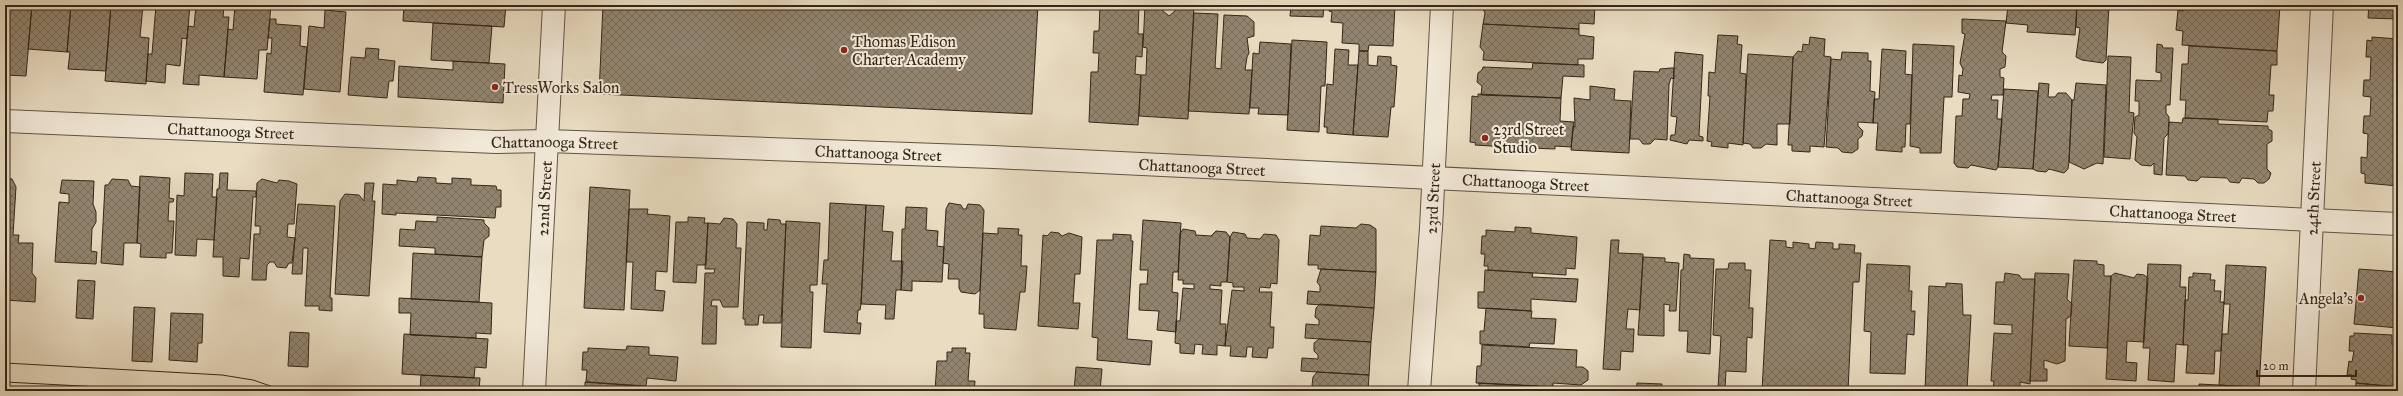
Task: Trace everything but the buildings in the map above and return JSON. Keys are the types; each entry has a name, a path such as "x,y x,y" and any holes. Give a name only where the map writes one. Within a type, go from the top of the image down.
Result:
{"street":[{"name":"22nd Street","path":"534,391 554,5"},
{"name":"23rd Street","path":"1419,391 1434,177 1442,5"},
{"name":"24th Street","path":"2304,391 2322,5"},
{"name":"Chattanooga Street","path":"5,121 488,142 548,141 994,157 2398,224"}],"tram line":[{"path":"5,363 222,375 253,380 285,391"},
{"path":"5,382 177,391"}],"place":[{"name":"Thomas Edison Charter Academy","path":"844,50"},
{"name":"TressWorks Salon","path":"495,87"},
{"name":"23rd Street Studio","path":"1485,138"},
{"name":"Angela's","path":"2361,298"}]}
